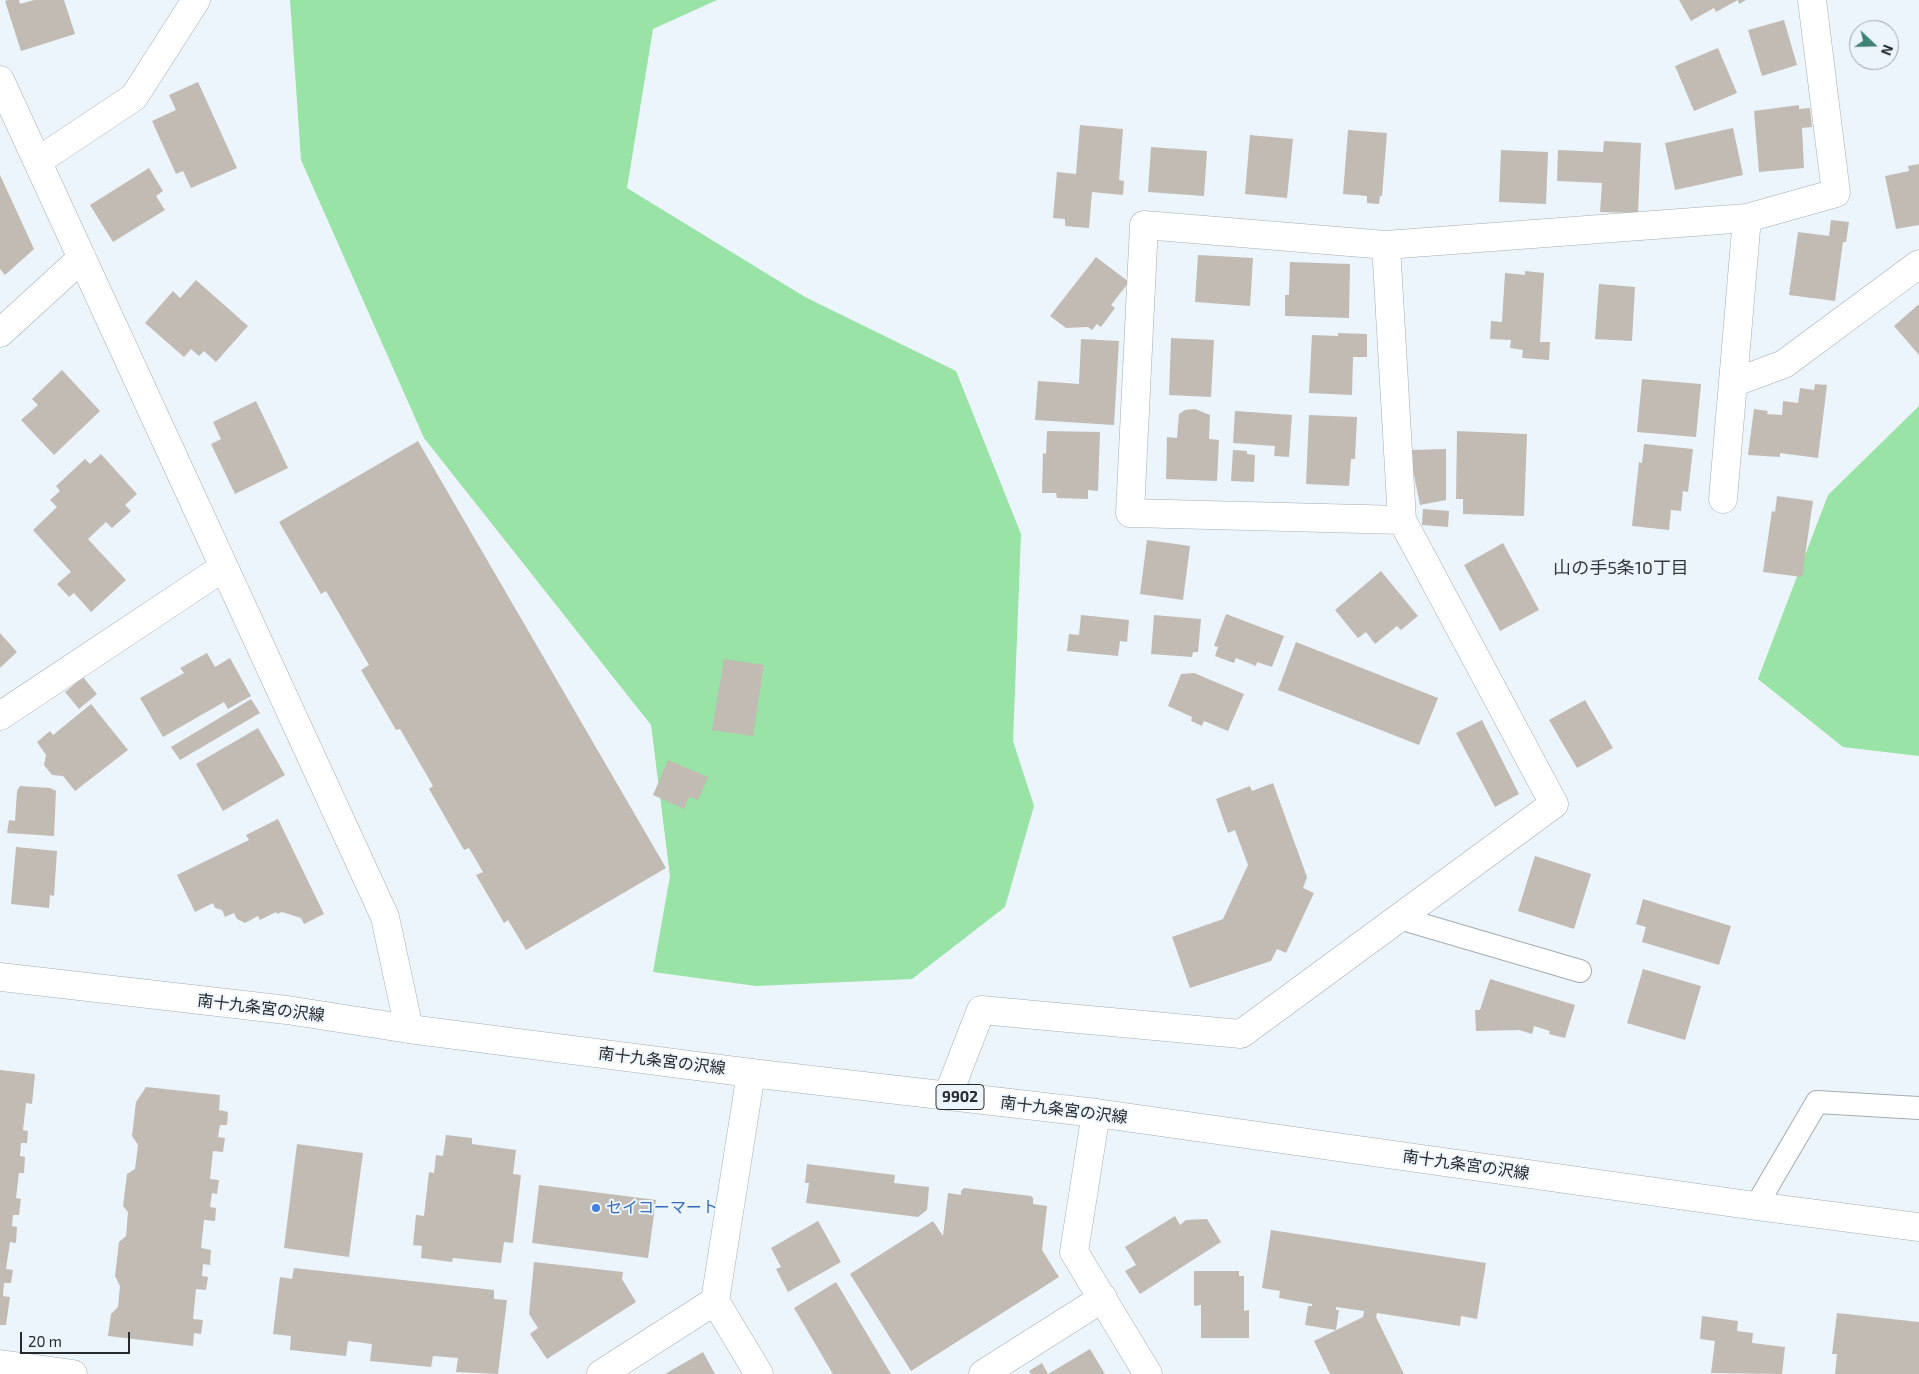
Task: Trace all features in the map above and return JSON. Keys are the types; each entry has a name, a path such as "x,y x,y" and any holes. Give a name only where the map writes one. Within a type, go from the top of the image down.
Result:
{"street":[{"path":"38,161 134,97 196,0"},
{"path":"1402,520 1130,513 1144,225 1386,245 1747,218 1836,193 1812,0"},
{"path":"0,80 10,126 38,161 385,917 409,1030"},
{"path":"1723,498 1747,218"},
{"path":"948,1096 981,1010 1241,1034 1554,804 1402,520 1386,245"},
{"path":"0,333 82,258"},
{"path":"1733,383 1784,364 1919,264"},
{"path":"0,716 224,567"},
{"name":"南十九条宮の沢線","path":"0,977 287,1010 409,1030 751,1073 1096,1113 1756,1206 1919,1226"},
{"path":"751,1073 715,1301 759,1374"},
{"path":"1096,1113 1074,1252 1148,1374"},
{"path":"983,1374 1103,1298"},
{"path":"600,1374 715,1301"},
{"path":"0,1364 73,1374"}],"lane":[{"path":"1399,918 1580,971"},
{"path":"1756,1206 1817,1102 1919,1108"}],"green space":[{"path":"290,0 717,0 653,29 627,188 805,297 956,371 1021,534 1013,741 1034,806 1005,907 912,979 756,986 653,972 670,876 651,725 424,438 301,160"},
{"path":"1919,406 1919,756 1843,747 1758,679 1828,495"}],"building":[{"path":"19,0 20,4 34,0 64,0 75,34 21,51 5,1"},
{"path":"1679,0 1738,0 1716,12 1714,8 1691,21"},
{"path":"1738,0 1746,0 1739,4"},
{"path":"1784,20 1797,65 1762,76 1748,30"},
{"path":"1718,48 1737,93 1694,111 1675,66"},
{"path":"198,82 237,168 191,188 183,171 176,174 152,121 176,110 169,95"},
{"path":"1799,105 1799,109 1810,108 1812,127 1802,128 1804,168 1759,172 1754,111"},
{"path":"1080,125 1123,129 1119,180 1124,181 1123,195 1092,192 1089,228 1065,226 1065,219 1053,218 1057,172 1076,174"},
{"path":"1733,128 1743,175 1675,190 1665,143"},
{"path":"1348,130 1387,133 1382,196 1380,196 1379,204 1367,203 1367,196 1343,194"},
{"path":"1250,135 1293,139 1287,198 1245,194"},
{"path":"1604,141 1641,143 1638,213 1600,212 1602,183 1557,181 1558,150 1603,152"},
{"path":"1151,147 1207,151 1204,196 1148,192"},
{"path":"1501,150 1548,152 1546,204 1499,202"},
{"path":"1919,164 1919,225 1896,229 1885,176 1909,171 1908,166"},
{"path":"149,168 163,191 156,196 165,210 113,242 90,205"},
{"path":"0,175 34,249 5,275 0,269"},
{"path":"1831,220 1849,222 1846,242 1843,242 1835,301 1789,295 1798,232 1829,236"},
{"path":"1198,255 1253,258 1250,306 1195,302"},
{"path":"1096,257 1129,282 1111,305 1115,308 1101,327 1097,324 1092,330 1088,327 1066,328 1050,316"},
{"path":"1290,262 1350,264 1349,318 1285,316 1285,295 1289,295"},
{"path":"1525,271 1544,273 1540,342 1550,342 1549,360 1522,358 1523,350 1510,348 1511,340 1490,339 1491,321 1502,322 1505,273 1525,275"},
{"path":"196,280 248,326 216,362 204,351 199,356 191,349 184,357 145,323 173,291 180,298"},
{"path":"1599,284 1635,287 1632,341 1595,339"},
{"path":"1919,304 1919,355 1894,326"},
{"path":"1338,333 1367,334 1367,357 1353,357 1352,395 1309,393 1312,335 1338,336"},
{"path":"1171,338 1214,340 1211,397 1169,395"},
{"path":"1081,339 1119,341 1114,425 1035,420 1038,381 1079,384"},
{"path":"62,370 100,411 54,455 21,420 38,405 32,399"},
{"path":"1642,379 1701,384 1696,437 1637,432"},
{"path":"1815,384 1827,385 1818,458 1780,453 1780,457 1748,455 1754,409 1768,411 1767,414 1782,415 1783,401 1798,403 1800,388 1814,390"},
{"path":"256,401 288,468 235,494 211,444 221,439 213,422"},
{"path":"1195,409 1210,415 1209,439 1219,440 1217,481 1166,479 1167,437 1177,438 1179,414 1185,410"},
{"path":"1235,411 1292,415 1289,457 1274,456 1275,446 1233,443"},
{"path":"1309,415 1357,417 1355,459 1351,459 1349,486 1306,484"},
{"path":"1047,431 1100,432 1098,491 1088,490 1088,499 1057,498 1056,493 1042,493 1043,453 1046,454"},
{"path":"1457,431 1527,434 1524,516 1463,514 1463,499 1456,499"},
{"path":"418,441 666,868 526,950 508,920 504,923 476,875 483,872 469,848 464,850 429,789 433,786 400,729 396,730 361,670 369,665 326,591 321,594 279,522"},
{"path":"1644,444 1693,449 1688,492 1683,491 1681,511 1671,510 1669,530 1632,526 1639,462 1642,463"},
{"path":"1446,449 1446,500 1420,505 1409,450"},
{"path":"1233,450 1247,451 1247,454 1255,455 1254,482 1231,481"},
{"path":"101,454 137,494 125,505 131,511 112,528 106,522 88,539 126,580 91,612 74,593 69,597 57,584 71,572 33,530 57,507 50,500 60,491 56,486 85,459 90,464"},
{"path":"1777,496 1813,501 1802,577 1763,572 1772,511 1775,512"},
{"path":"1423,509 1449,511 1448,527 1422,525"},
{"path":"1147,540 1190,546 1183,600 1140,594"},
{"path":"1503,543 1539,610 1500,631 1464,565"},
{"path":"1381,571 1418,616 1401,630 1397,626 1375,644 1366,632 1358,638 1335,610"},
{"path":"1226,614 1284,636 1272,667 1257,662 1256,666 1236,658 1234,663 1215,656 1218,647 1214,646"},
{"path":"1081,615 1129,620 1127,642 1120,641 1118,656 1067,651 1069,634 1079,635"},
{"path":"1154,615 1201,619 1198,652 1193,652 1192,657 1151,654"},
{"path":"0,633 17,652 0,668"},
{"path":"1296,642 1438,698 1419,745 1278,690"},
{"path":"207,653 215,667 230,658 251,696 228,709 224,702 163,737 140,698 184,673 180,668"},
{"path":"724,659 764,665 753,736 712,730"},
{"path":"1194,673 1244,694 1228,731 1204,721 1202,726 1191,721 1192,717 1168,706 1181,674"},
{"path":"83,677 97,694 79,709 65,692"},
{"path":"251,699 260,713 180,760 171,747"},
{"path":"1585,700 1613,748 1577,768 1549,720"},
{"path":"91,704 128,750 75,791 63,776 52,775 44,765 46,755 37,742 50,731 53,735"},
{"path":"1482,720 1519,794 1495,807 1456,733"},
{"path":"258,728 285,775 223,811 196,764"},
{"path":"668,760 708,777 698,800 689,797 684,809 653,795"},
{"path":"1273,783 1307,877 1303,888 1314,893 1286,953 1277,949 1271,961 1190,988 1172,937 1223,919 1248,865 1235,830 1228,833 1216,799 1250,786 1252,791"},
{"path":"20,786 50,788 56,791 54,836 7,833 9,820 15,821 17,791"},
{"path":"278,819 324,914 304,924 301,918 282,912 277,914 276,912 260,920 258,916 245,923 237,919 234,913 225,917 222,910 215,908 213,903 195,912 177,875 249,840 246,835"},
{"path":"16,847 57,851 54,896 50,895 49,908 11,904"},
{"path":"1535,856 1591,874 1574,929 1518,911"},
{"path":"1643,899 1731,926 1719,965 1642,942 1646,927 1636,924"},
{"path":"1643,969 1701,986 1685,1040 1627,1023"},
{"path":"1490,979 1575,1005 1565,1038 1549,1034 1550,1031 1534,1026 1532,1034 1519,1030 1476,1031 1475,1010 1480,1010"},
{"path":"0,1070 35,1074 32,1104 26,1103 23,1130 28,1131 27,1143 21,1143 20,1156 25,1157 24,1173 19,1173 16,1198 21,1199 19,1215 13,1215 12,1226 17,1227 16,1243 10,1242 6,1269 13,1270 11,1283 4,1283 3,1296 10,1297 6,1325 0,1325"},
{"path":"146,1087 220,1095 219,1110 228,1112 227,1125 220,1125 218,1137 225,1138 223,1152 213,1151 210,1179 219,1180 217,1194 212,1193 210,1207 216,1208 215,1221 204,1220 201,1248 211,1250 210,1265 203,1264 202,1276 208,1277 206,1290 196,1289 193,1319 203,1320 201,1334 194,1333 193,1346 108,1336 111,1314 118,1307 120,1286 115,1276 119,1242 126,1236 128,1212 123,1206 127,1174 135,1169 138,1145 132,1136 136,1102"},
{"path":"446,1135 472,1138 472,1144 516,1150 513,1174 521,1175 513,1243 504,1242 501,1263 453,1258 452,1262 421,1258 422,1246 413,1245 416,1215 424,1216 429,1172 434,1173 436,1155 443,1156"},
{"path":"297,1144 363,1153 349,1257 284,1248"},
{"path":"807,1164 895,1175 894,1183 929,1187 927,1210 918,1217 806,1203 809,1183 805,1183"},
{"path":"539,1185 656,1200 648,1258 532,1243"},
{"path":"964,1188 1031,1196 1033,1204 1047,1206 1042,1250 1059,1277 911,1371 850,1274 933,1221 943,1236 948,1193 961,1195 961,1191"},
{"path":"1175,1216 1180,1225 1186,1220 1207,1219 1221,1242 1140,1294 1125,1271 1136,1265 1125,1247"},
{"path":"818,1221 841,1262 788,1292 776,1269 781,1267 771,1248"},
{"path":"1271,1230 1486,1263 1477,1319 1461,1316 1460,1326 1377,1313 1376,1317 1404,1374 1330,1374 1314,1341 1363,1317 1364,1311 1336,1307 1336,1310 1339,1310 1336,1330 1305,1325 1308,1306 1312,1306 1312,1304 1279,1298 1280,1291 1262,1288"},
{"path":"534,1262 623,1272 622,1279 636,1302 547,1359 530,1334 538,1328 529,1314"},
{"path":"294,1268 494,1290 494,1299 507,1300 498,1374 456,1372 458,1358 433,1356 431,1367 370,1361 372,1344 348,1341 346,1356 290,1350 291,1336 273,1334 280,1277 292,1279"},
{"path":"1194,1271 1239,1271 1239,1276 1244,1276 1244,1311 1249,1310 1249,1338 1201,1338 1201,1305 1194,1306"},
{"path":"836,1282 891,1374 833,1374 794,1308"},
{"path":"1837,1313 1919,1322 1919,1374 1835,1374 1837,1354 1832,1354"},
{"path":"1702,1316 1738,1321 1737,1331 1753,1333 1752,1343 1785,1347 1782,1374 1711,1373 1715,1341 1700,1339"},
{"path":"1090,1349 1105,1374 1048,1374"},
{"path":"703,1352 715,1374 665,1374"},
{"path":"1042,1363 1048,1374 1031,1374 1029,1371"}],"place":[{"name":"セイコーマート","path":"596,1208"}],"district":[{"name":"山の手5条10丁目","path":"1621,568"}]}
